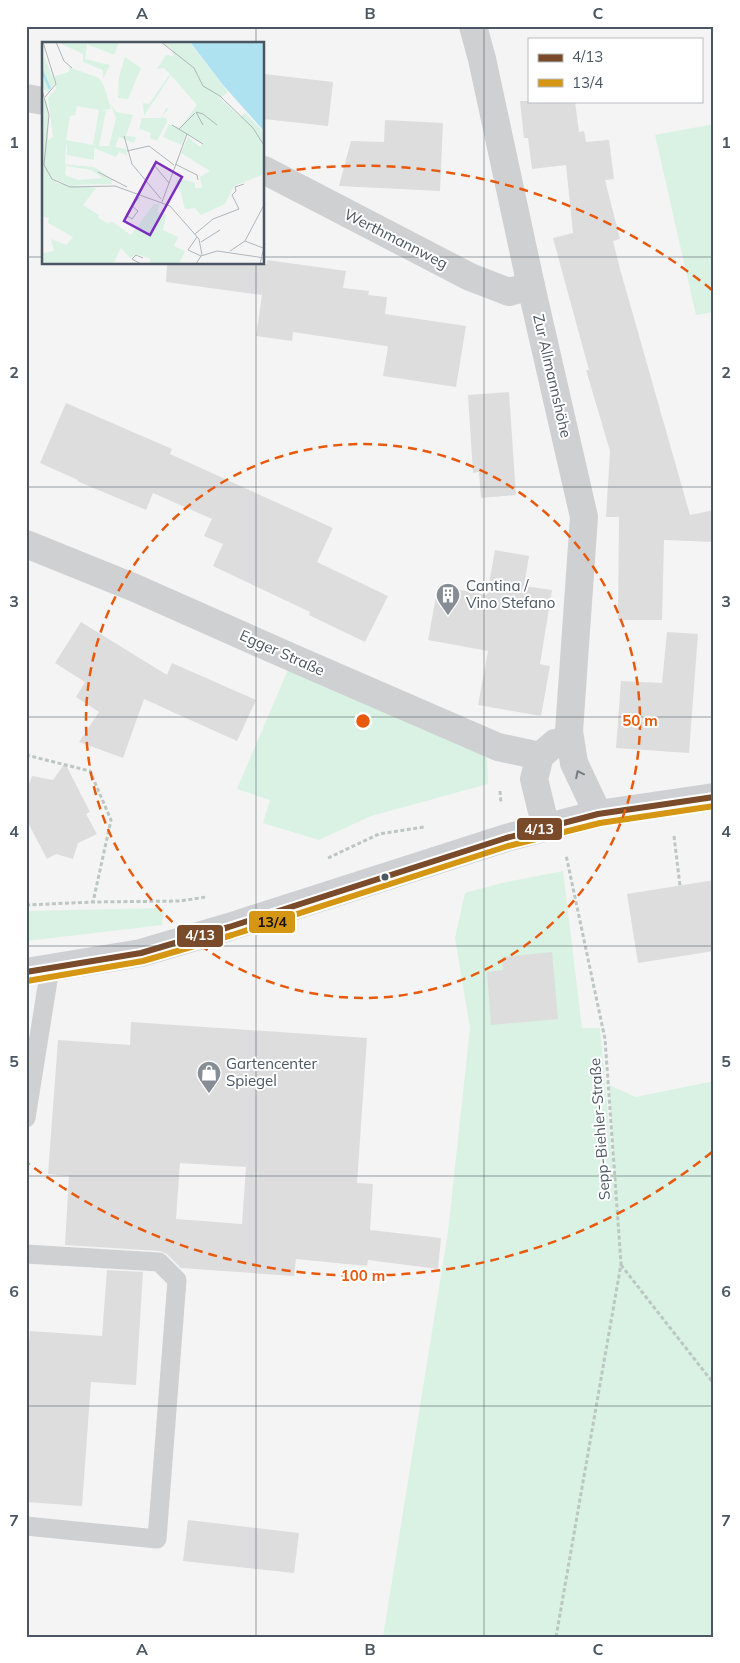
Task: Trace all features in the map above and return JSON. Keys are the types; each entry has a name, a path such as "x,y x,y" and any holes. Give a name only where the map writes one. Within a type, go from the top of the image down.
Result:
{"main road":[{"path":"38,970 142,953 506,838 555,837 598,814 714,797"}],"street":[{"name":"Zur Allmannshöhe","path":"473,26 482,59 584,518 569,731 574,762 598,814"},
{"path":"26,98 42,101"},
{"name":"Werthmannweg","path":"265,171 470,277 509,292 531,286"},
{"name":"Egger Straße","path":"26,544 135,588 498,746 540,756"},
{"path":"555,837 534,779 540,756 569,731"}],"lane":[{"path":"26,1118 38,970"},
{"path":"26,1254 159,1262 178,1280 157,1539 26,1526"}],"path":[{"path":"498,746 501,805"},
{"path":"26,755 90,771 111,820 93,902"},
{"path":"673,827 680,886"},
{"name":"Sepp-Biehler-Straße","path":"555,837 605,1039 621,1264 556,1637"},
{"path":"26,905 180,901 208,896"},
{"path":"621,1264 714,1384"}],"green space":[{"path":"714,124 714,312 696,315 655,135"},
{"path":"293,658 486,741 488,784 371,816 319,840 263,823 270,800 237,789"},
{"path":"563,871 582,1028 600,1028 617,1214 609,1085 636,1097 714,1081 714,1637 383,1637 448,1232 470,1028 455,938 465,893 502,883"},
{"path":"164,908 162,925 26,941 26,911"}],"building":[{"path":"265,74 333,82 328,126 265,119"},
{"path":"520,101 575,102 579,132 584,131 586,142 609,140 614,179 605,180 620,239 613,241 620,269 690,515 714,510 714,542 664,540 662,620 618,620 619,517 606,517 610,451 586,370 589,370 553,238 573,233 566,165 532,169 528,138 524,138"},
{"path":"385,120 443,123 440,191 339,186 351,141 384,142"},
{"path":"267,260 346,271 343,288 369,291 368,295 387,297 385,314 466,326 456,387 383,376 388,347 386,346 293,332 292,341 256,336 262,295 166,282 167,265 267,264"},
{"path":"509,392 516,495 481,498 479,472 473,473 468,395"},
{"path":"66,403 172,449 170,454 333,528 317,562 388,596 365,642 309,615 310,612 213,566 223,544 204,536 212,519 153,493 146,510 40,463"},
{"path":"495,550 529,556 524,586 552,590 540,664 550,666 541,716 478,705 488,651 428,640 438,586 487,595"},
{"path":"81,622 167,675 172,663 256,700 237,741 144,699 123,758 79,742 99,712 76,697 85,682 55,663"},
{"path":"667,632 698,634 689,753 616,748 621,681 662,683"},
{"path":"65,763 90,812 86,814 97,834 78,843 73,859 56,854 47,859 26,819 26,791 32,776 53,780"},
{"path":"714,880 714,951 638,963 627,894"},
{"path":"552,952 558,1019 491,1025 487,972 503,970 502,957"},
{"path":"131,1022 367,1038 357,1183 373,1184 370,1230 441,1238 438,1269 368,1260 367,1266 296,1259 294,1276 181,1268 167,1254 160,1251 65,1245 69,1176 48,1174 58,1040 130,1045","holes":["180,1163 246,1167 242,1224 176,1219"]},
{"path":"107,1270 143,1272 136,1385 91,1382 82,1506 26,1502 26,1377 30,1331 102,1336"},
{"path":"188,1520 299,1533 294,1573 183,1561"}],"transit line":[{"name":"4/13","path":"26,972 141,953 229,927 506,838 598,814 714,797"},
{"name":"13/4","path":"27,981 143,961 232,935 508,846 600,823 714,806"}],"place":[{"name":"Cantina / Vino Stefano","path":"448,616"},
{"name":"Gartencenter Spiegel","path":"209,1094"}]}
